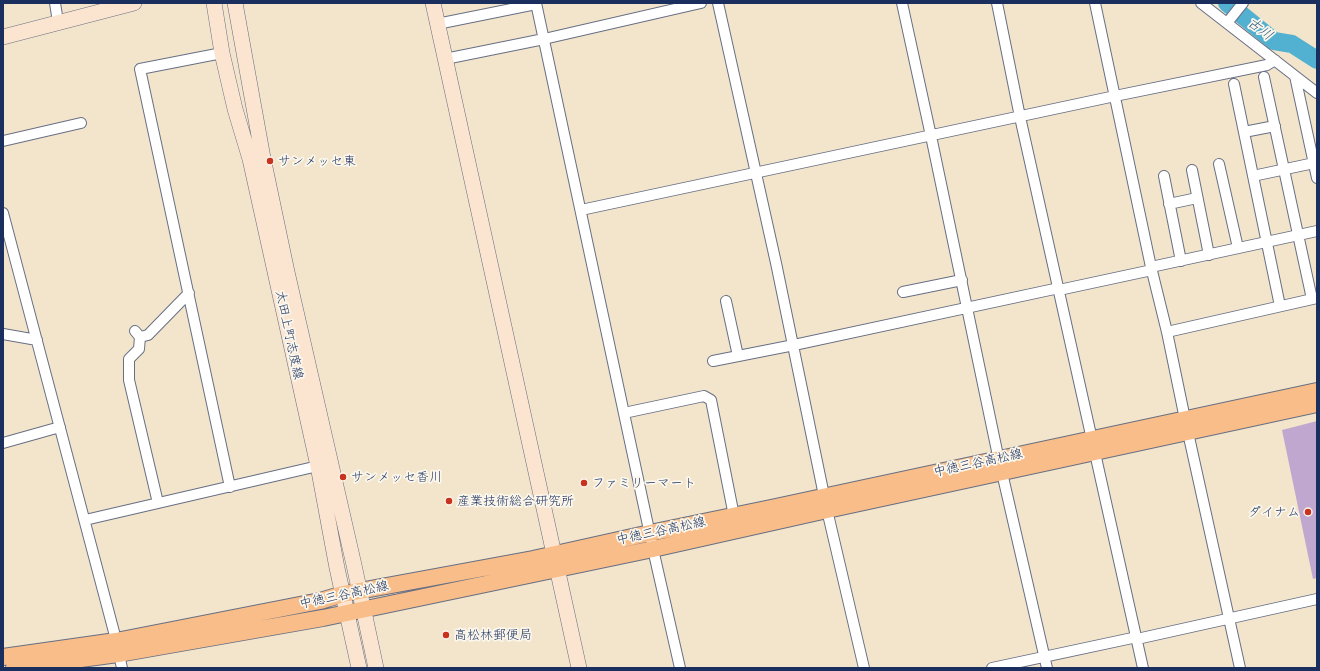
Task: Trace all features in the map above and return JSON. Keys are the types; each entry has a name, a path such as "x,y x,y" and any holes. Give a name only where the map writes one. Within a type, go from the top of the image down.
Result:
{"main road":[{"path":"3,37 134,3"},
{"name":"太田上町志度線","path":"214,3 222,53 235,109 250,159 318,466 359,668"},
{"name":"太田上町志度線","path":"236,3 263,158 287,272 376,668"},
{"path":"433,3 579,668"},
{"name":"中徳三谷高松線","path":"119,654 343,594 653,549 826,503 1186,425 1317,391"},
{"name":"中徳三谷高松線","path":"1186,425 1317,404"},
{"name":"中徳三谷高松線","path":"14,668 35,662 119,654 323,618 556,562 650,533 734,516 826,503"},
{"name":"中徳三谷高松線","path":"3,657 35,662"}],"street":[{"path":"55,3 58,22"},
{"path":"437,24 536,3 653,549 680,668"},
{"path":"445,59 544,39 701,3"},
{"path":"718,3 794,345 826,503 864,668"},
{"path":"902,3 1001,466 1047,668"},
{"path":"997,3 1020,117 1143,668"},
{"path":"1095,3 1152,268 1168,332 1186,425 1240,668"},
{"path":"1201,3 1317,93"},
{"path":"1227,24 1243,3"},
{"path":"222,53 140,69 230,487"},
{"path":"581,210 1267,65 1275,60"},
{"path":"1295,76 1317,178"},
{"path":"1168,332 1314,299 1298,235 1264,77"},
{"path":"1234,84 1268,242 1280,306"},
{"path":"3,141 81,123"},
{"path":"1244,132 1274,126"},
{"path":"1219,164 1238,248"},
{"path":"1253,176 1315,165"},
{"path":"1192,170 1209,254"},
{"path":"1164,176 1181,261"},
{"path":"1169,204 1198,198"},
{"path":"3,213 5,230 37,340 119,654"},
{"path":"713,361 1059,289 1209,254 1317,231"},
{"path":"903,292 962,280"},
{"path":"158,503 130,380 129,359 139,349 138,334 148,335 189,293"},
{"path":"726,301 738,356"},
{"path":"3,334 37,340"},
{"path":"624,413 704,396 711,400 734,516"},
{"path":"3,443 60,427"},
{"path":"84,520 318,466"},
{"path":"992,668 1229,619 1317,599"}],"building":[{"name":"ダイナム","path":"1317,421 1317,578 1313,579 1282,430"}],"waterway":[{"name":"古川","path":"1227,3 1274,41 1292,44 1317,60"}],"place":[{"name":"サンメッセ東","path":"270,161"},
{"name":"サンメッセ香川","path":"343,477"},
{"name":"ファミリーマート","path":"584,483"},
{"name":"産業技術総合研究所","path":"449,501"},
{"name":"ダイナム","path":"1308,512"},
{"name":"高松林郵便局","path":"446,635"}]}
